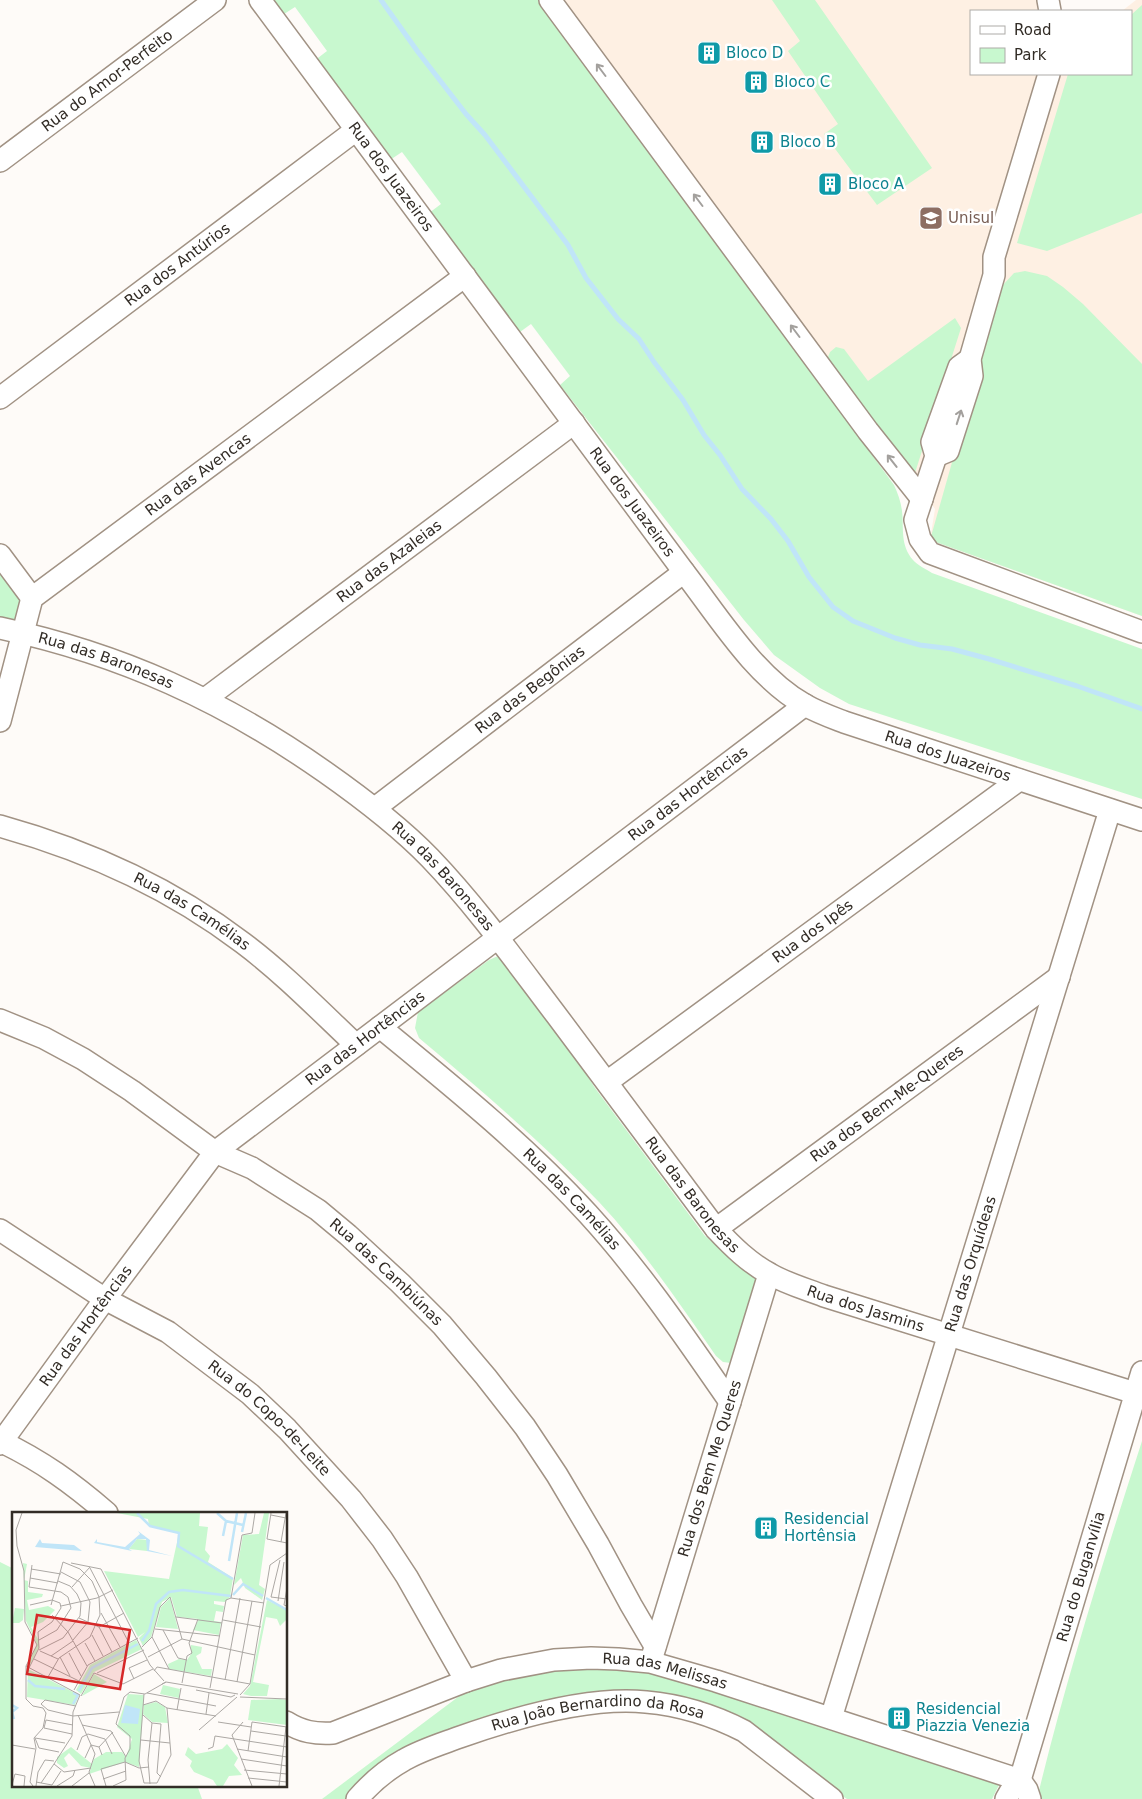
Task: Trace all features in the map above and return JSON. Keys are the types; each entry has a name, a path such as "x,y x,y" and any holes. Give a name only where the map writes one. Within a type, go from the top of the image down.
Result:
{"street":[{"name":"Rua do Amor-Perfeito","path":"0,161 215,0"},
{"name":"Rua dos Juazeiros","path":"260,0 684,572 753,662 778,686 805,705 844,722 1142,820"},
{"path":"550,0 868,431 922,500"},
{"path":"1049,75 994,257 994,276 970,359 972,376 948,451 936,456 915,520 920,539 930,553 1142,632"},
{"path":"994,276 1006,263 1062,75"},
{"name":"Rua dos Antúrios","path":"0,398 356,130"},
{"name":"Rua das Avencas","path":"32,598 465,276"},
{"name":"Rua das Azaleias","path":"205,699 574,423"},
{"path":"0,555 32,598 0,721"},
{"name":"Rua das Begônias","path":"375,808 684,572"},
{"name":"Rua das Baronesas","path":"0,628 70,645 116,660 205,699 298,753 375,808 428,856 457,887 498,937 716,1230 746,1258 769,1274"},
{"name":"Rua das Hortências","path":"0,1442 215,1152 805,705"},
{"name":"Rua dos Ipês","path":"607,1082 1019,780"},
{"name":"Rua das Orquídeas","path":"831,1718 1110,810"},
{"name":"Rua das Camélias","path":"0,826 45,839 88,855 150,886 210,920 269,964 356,1045"},
{"name":"Rua dos Bem-Me-Queres","path":"716,1230 1059,977"},
{"name":"Rua das Cambiúnas","path":"0,1020 44,1038 83,1059 132,1091 215,1152 252,1168 318,1210 381,1265 442,1325 486,1377 536,1443 598,1544 631,1606 653,1654"},
{"name":"Rua das Camélias","path":"380,1027 515,1142 589,1215 658,1299 730,1402"},
{"name":"Rua do Copo-de-Leite","path":"0,1230 105,1299 168,1332 250,1394 319,1462 382,1539 407,1578 466,1681"},
{"name":"Rua dos Jasmins","path":"769,1274 824,1296 1135,1393"},
{"name":"Rua dos Bem Me Queres","path":"653,1654 769,1274"},
{"name":"Rua do Buganvília","path":"1006,1799 1020,1780 1142,1372"},
{"path":"0,1442 29,1456 72,1483 107,1512"},
{"name":"Rua das Melissas","path":"288,1723 306,1732 326,1734 345,1730 466,1681 501,1670 554,1660 618,1659 653,1654 716,1681 1020,1780"},
{"name":"Rua João Bernardino da Rosa","path":"357,1799 382,1774 403,1760 428,1748 507,1722 550,1711 617,1701 673,1706 728,1722 744,1731 832,1799"},
{"path":"1020,1780 1028,1790 1030,1799"}],"shaded area":[{"name":"Unisul","path":"560,0 1042,0 1044,10 970,10 970,75 1132,75 1132,10 1123,10 1136,0 1142,0 1142,616 930,540 935,509"}],"green space":[{"path":"270,0 540,0 894,485 902,508 904,543 913,560 932,573 1142,649 1142,799 849,704 820,688 774,655 744,620 560,385 570,376 531,324 520,332 429,213 441,204 402,152 390,160 314,61 327,51 295,7 281,16"},
{"path":"772,0 815,0 932,168 877,205 824,134 838,124 788,51 800,41"},
{"path":"1142,5 1142,213 1047,251 1017,243 1068,75 1132,75 1132,14"},
{"path":"1025,271 1047,276 1063,287 1083,304 1142,364 1142,616 930,540 1002,286 1014,273"},
{"path":"955,318 961,328 914,476 826,362 830,352 836,347 844,349 868,381"},
{"path":"0,570 22,600 17,622 0,619"},
{"path":"498,956 513,959 595,1088 705,1236 759,1280 731,1363 723,1362 716,1356 646,1257 578,1180 534,1138 419,1038 415,1028 418,1012 489,960"},
{"path":"1142,1441 1142,1799 1037,1799 1073,1664"},
{"path":"0,1562 12,1568 12,1786 197,1786 202,1799 0,1799"},
{"path":"591,1666 649,1670 1001,1781 992,1799 847,1799 675,1698 504,1714 348,1799 322,1799 470,1688 526,1673"}],"waterway":[{"path":"381,0 418,52 466,114 485,135 568,245 586,278 618,319 639,339 683,400 704,435 720,455 742,489 771,519 788,541 809,577 833,607 853,621 895,638 920,645 952,649 989,659 1077,686 1142,709"}],"place":[{"name":"Bloco D","path":"709,53"},
{"name":"Bloco C","path":"756,82"},
{"name":"Bloco B","path":"762,142"},
{"name":"Bloco A","path":"830,184"},
{"name":"Unisul","path":"931,218"},
{"name":"Residencial Hortênsia","path":"766,1528"},
{"name":"Residencial Piazzia Venezia","path":"899,1718"}]}
